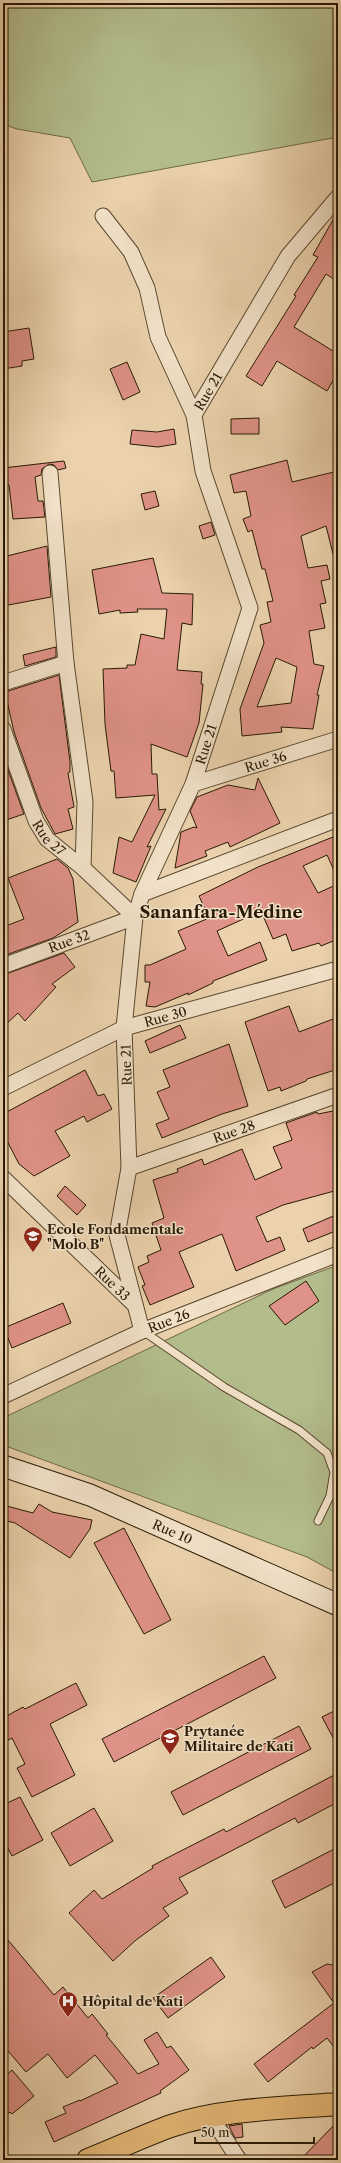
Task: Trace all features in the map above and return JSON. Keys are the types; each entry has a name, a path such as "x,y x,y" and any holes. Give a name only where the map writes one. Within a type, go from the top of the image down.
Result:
{"highway":[{"path":"88,2160 172,2126 211,2117 264,2110 338,2104"}],"main road":[{"name":"Rue 10","path":"3,1466 90,1495 338,1605"}],"street":[{"name":"Rue 21","path":"142,1331 117,1235 129,1168 124,1028 135,917 142,894 193,784 250,608 203,471 194,415 288,256 338,197"},
{"path":"103,216 131,252 147,288 158,337 194,415"},
{"path":"50,473 66,663 85,802 83,868"},
{"path":"3,683 66,663"},
{"name":"Rue 27","path":"3,730 36,821 46,839 83,868 135,917"},
{"name":"Rue 36","path":"193,784 338,739"},
{"path":"142,894 338,819"},
{"name":"Rue 32","path":"3,966 135,917"},
{"name":"Rue 30","path":"3,1088 124,1028 338,969"},
{"name":"Rue 28","path":"129,1168 338,1095"},
{"name":"Rue 33","path":"3,1178 136,1306"},
{"name":"Rue 26","path":"3,1396 142,1331 338,1254"},
{"path":"211,2117 239,2160"}],"lane":[{"path":"142,1331 224,1387 299,1430 327,1453 334,1472 330,1496 318,1521"}],"green space":[{"path":"3,3 338,3 338,137 92,182 70,138 17,129 3,124"},
{"path":"338,1265 338,1574 307,1557 3,1445 3,1418 273,1289"}],"building":[{"path":"338,211 338,282 326,274 294,327 338,354 338,372 327,391 277,361 262,386 246,376 296,296 294,295 318,257 313,255"},
{"path":"29,328 34,359 22,361 22,366 3,369 3,332"},
{"path":"127,362 140,392 123,400 110,369"},
{"path":"259,418 259,434 231,434 231,419"},
{"path":"174,429 176,444 158,447 130,444 132,430 157,432"},
{"path":"287,460 292,482 338,471 338,553 333,554 326,526 301,536 308,568 327,565 330,579 321,581 326,603 320,604 325,628 309,631 314,664 324,666 317,695 319,695 313,729 281,727 282,732 242,736 240,709 264,643 260,625 271,622 267,602 273,601 265,569 262,569 252,530 248,532 243,519 251,516 246,491 234,493 230,475","holes":["276,658 297,667 291,703 257,707"]},
{"path":"64,461 66,468 58,470 54,465 49,464 42,469 41,475 35,477 38,501 43,501 45,517 13,519 9,485 3,485 3,468"},
{"path":"155,491 159,506 145,510 141,494"},
{"path":"211,522 215,535 203,539 199,526"},
{"path":"47,546 51,597 3,606 3,557"},
{"path":"153,558 162,593 193,594 192,625 182,623 177,670 202,672 201,684 203,684 199,723 187,757 151,744 152,774 157,774 159,810 166,809 147,847 151,846 136,882 113,873 119,837 132,842 155,795 116,798 114,771 111,771 105,724 103,669 127,668 127,665 135,665 141,634 164,639 167,609 137,609 138,612 120,613 120,610 99,614 92,570"},
{"path":"56,647 56,657 25,666 23,655"},
{"path":"59,675 70,762 70,772 68,773 74,807 68,809 73,829 55,834 41,808 14,732 5,692"},
{"path":"3,756 24,814 3,821"},
{"path":"258,778 280,823 230,847 228,842 205,851 207,856 175,868 181,832 194,827 197,828 190,811 197,797 228,785 255,790"},
{"path":"338,835 338,879 327,855 303,866 318,893 338,884 338,939 321,946 319,943 292,951 286,934 273,939 261,911 217,931 228,956 260,942 267,960 213,981 213,983 188,995 188,993 155,1007 146,1006 150,982 145,982 145,965 150,965 186,949 178,931 209,918 199,896 258,867"},
{"path":"57,859 68,868 73,879 78,922 53,938 3,956 3,927 24,919 8,878"},
{"path":"64,953 75,967 52,984 56,987 25,1021 18,1013 3,1027 3,975"},
{"path":"289,1006 299,1032 333,1019 338,1032 338,1069 307,1079 306,1081 281,1091 280,1087 268,1091 245,1022"},
{"path":"180,1025 186,1038 150,1053 145,1041"},
{"path":"229,1044 248,1106 222,1114 162,1138 156,1124 169,1119 157,1092 170,1087 163,1070"},
{"path":"85,1070 98,1096 104,1094 112,1109 87,1122 84,1116 55,1131 70,1156 34,1176 19,1164 3,1133 3,1114"},
{"path":"338,1110 338,1190 283,1205 256,1217 267,1242 280,1237 285,1250 236,1271 222,1234 179,1252 194,1287 150,1305 142,1286 145,1285 138,1267 149,1262 147,1256 161,1250 152,1223 164,1218 153,1180 178,1172 177,1169 202,1159 204,1165 242,1149 255,1180 282,1168 273,1147 292,1140 286,1123 317,1112 318,1114"},
{"path":"65,1186 86,1205 77,1215 57,1196"},
{"path":"338,1214 338,1230 308,1242 303,1229"},
{"path":"306,1281 319,1301 285,1325 269,1306"},
{"path":"63,1303 71,1323 12,1348 4,1328"},
{"path":"39,1504 52,1512 92,1520 90,1529 70,1558 15,1523 3,1520 3,1505 33,1513"},
{"path":"124,1528 171,1620 144,1634 94,1543"},
{"path":"264,1656 276,1678 114,1762 102,1739"},
{"path":"76,1683 87,1705 50,1724 75,1775 32,1797 17,1768 25,1764 12,1738 3,1743 3,1718 23,1707 25,1709"},
{"path":"338,1709 338,1747 322,1717"},
{"path":"299,1726 311,1749 183,1815 171,1792"},
{"path":"338,1773 338,1802 298,1823 295,1818 179,1878 188,1893 163,1908 169,1916 136,1940 113,1961 69,1913 94,1890 102,1899 153,1868 152,1866 224,1829 226,1832"},
{"path":"20,1797 43,1840 12,1856 3,1839 3,1805"},
{"path":"94,1808 113,1841 70,1866 51,1833"},
{"path":"338,1847 338,1881 285,1908 272,1881"},
{"path":"3,1934 54,1995 63,1987 88,2018 92,2014 108,2034 106,2035 138,2074 159,2064 144,2040 157,2032 167,2048 171,2046 189,2070 160,2091 161,2093 54,2142 45,2122 66,2113 63,2107 80,2101 118,2083 95,2055 67,2078 48,2054 26,2072 3,2045"},
{"path":"211,1957 225,1977 168,2018 153,1998"},
{"path":"327,1964 338,1966 338,2052 327,2038 313,2049 312,2047 268,2082 254,2064 334,2003 312,1972"},
{"path":"12,2070 34,2096 12,2114 10,2112 3,2118 3,2078"},
{"path":"338,2121 338,2160 300,2160"},
{"path":"242,2124 243,2137 235,2138 229,2126"}],"place":[{"name":"Ecole Fondamentale \"Molo B\"","path":"33,1253"},
{"name":"Prytanée Militaire de Kati","path":"170,1755"},
{"name":"Hôpital de Kati","path":"68,2018"}],"district":[{"name":"Sananfara-Médine","path":"221,912"}]}
